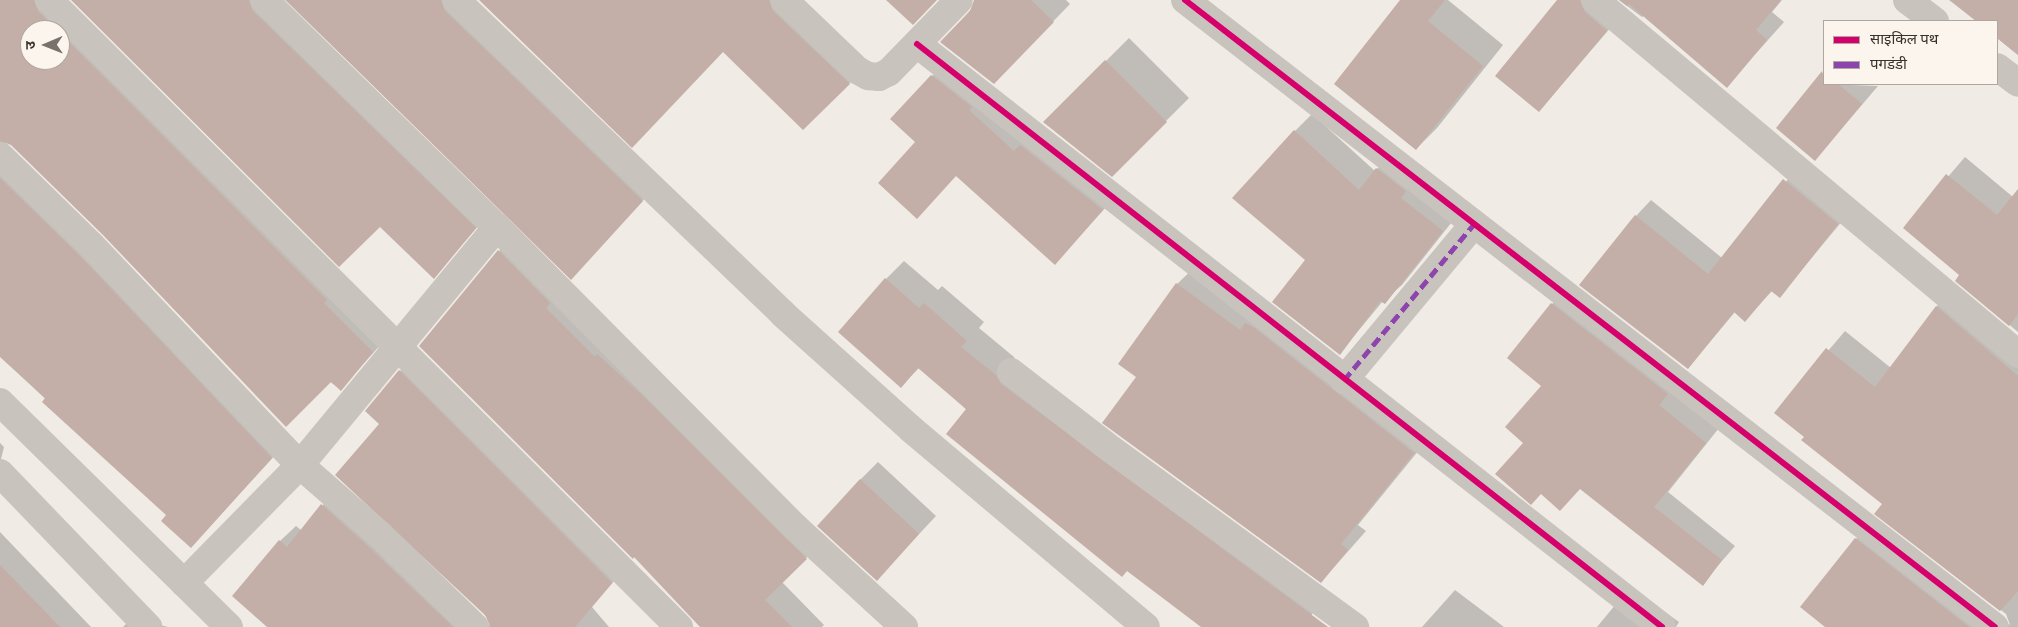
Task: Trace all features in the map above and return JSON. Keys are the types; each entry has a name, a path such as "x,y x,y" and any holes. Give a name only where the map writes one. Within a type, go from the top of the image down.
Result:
{"street":[{"path":"49,0 201,148 399,350 679,627"},
{"path":"264,0 497,227 795,527 904,627"},
{"path":"456,0 783,314 911,429 1146,627"},
{"path":"784,0 868,76 879,77 889,72 959,0"},
{"path":"1185,0 1995,627"},
{"path":"1595,0 2018,354"},
{"path":"1907,0 1934,20"},
{"path":"917,44 1662,627"},
{"path":"1998,68 2018,83"},
{"path":"0,156 91,245 300,466 381,536 475,627"},
{"path":"1344,380 1474,224"},
{"path":"184,583 300,466 399,350 497,227"},
{"path":"1011,372 1104,444 1355,627"},
{"path":"0,402 229,627"},
{"path":"0,473 148,627"}],"building":[{"path":"0,0 34,0 38,11 47,20 20,20 20,70 70,70 70,43 327,300 324,303 373,352 341,391 331,382 286,427 102,234 11,145 0,141"},
{"path":"71,0 249,0 253,11 476,228 434,279 380,227 339,267"},
{"path":"286,0 441,0 445,11 643,201 571,280"},
{"path":"479,0 769,0 773,11 850,84 803,130 723,52 632,148"},
{"path":"886,0 937,0 913,25"},
{"path":"974,0 1031,0 1054,22 994,84 940,42 970,11"},
{"path":"1400,0 1445,0 1428,21 1483,66 1416,150 1334,84"},
{"path":"1557,0 1580,0 1585,12 1607,31 1539,112 1495,76"},
{"path":"1619,0 1781,0 1756,30 1767,40 1727,88 1629,4 1627,6"},
{"path":"1950,0 2018,0 2018,55 1998,39 1998,20 1975,20"},
{"path":"1105,60 1167,122 1112,177 1043,122"},
{"path":"1822,71 1823,85 1839,85 1862,104 1815,161 1776,128"},
{"path":"931,75 972,107 969,110 1014,151 1020,145 1103,210 1055,265 956,176 917,219 878,183 915,142 890,119"},
{"path":"1294,130 1359,190 1376,168 1406,191 1401,198 1443,231 1385,304 1380,301 1340,355 1272,302 1305,260 1232,198"},
{"path":"1946,174 1997,215 2018,189 2018,314 2009,326 1955,281 1959,275 1903,228"},
{"path":"0,178 80,256 272,458 191,548 161,521 166,515 42,402 45,398 0,357"},
{"path":"1783,179 1838,224 1780,298 1771,291 1745,322 1734,312 1688,369 1579,285 1635,215 1708,274"},
{"path":"498,250 550,303 546,308 595,357 597,354 639,392 807,559 765,600 792,627 700,627 634,557 633,559 419,346"},
{"path":"885,278 919,308 924,303 967,341 961,347 996,375 1001,384 1328,627 1201,627 1127,571 1122,577 946,434 966,409 918,368 901,388 838,332"},
{"path":"1176,283 1240,330 1245,323 1253,327 1414,453 1341,544 1348,550 1321,583 1102,423 1136,377 1118,364"},
{"path":"1551,303 1668,394 1659,405 1706,443 1654,507 1722,560 1703,586 1580,489 1560,511 1541,494 1531,505 1495,474 1523,443 1505,427 1541,386 1507,358"},
{"path":"1936,306 2018,376 2018,591 2000,611 1874,514 1882,504 1801,440 1804,437 1774,413 1826,348 1875,387"},
{"path":"399,370 612,583 575,627 490,627 486,616 335,475 379,424 365,411"},
{"path":"860,479 919,534 877,581 817,526"},
{"path":"321,504 453,627 267,627 232,596 279,540 287,547"},
{"path":"1855,538 1969,627 1825,627 1800,607"},
{"path":"0,565 60,627 0,627"}],"marked path":[{"path":"1344,380 1474,224"}],"cycle path":[{"path":"1185,0 1995,627"},
{"path":"917,44 1662,627"}]}
